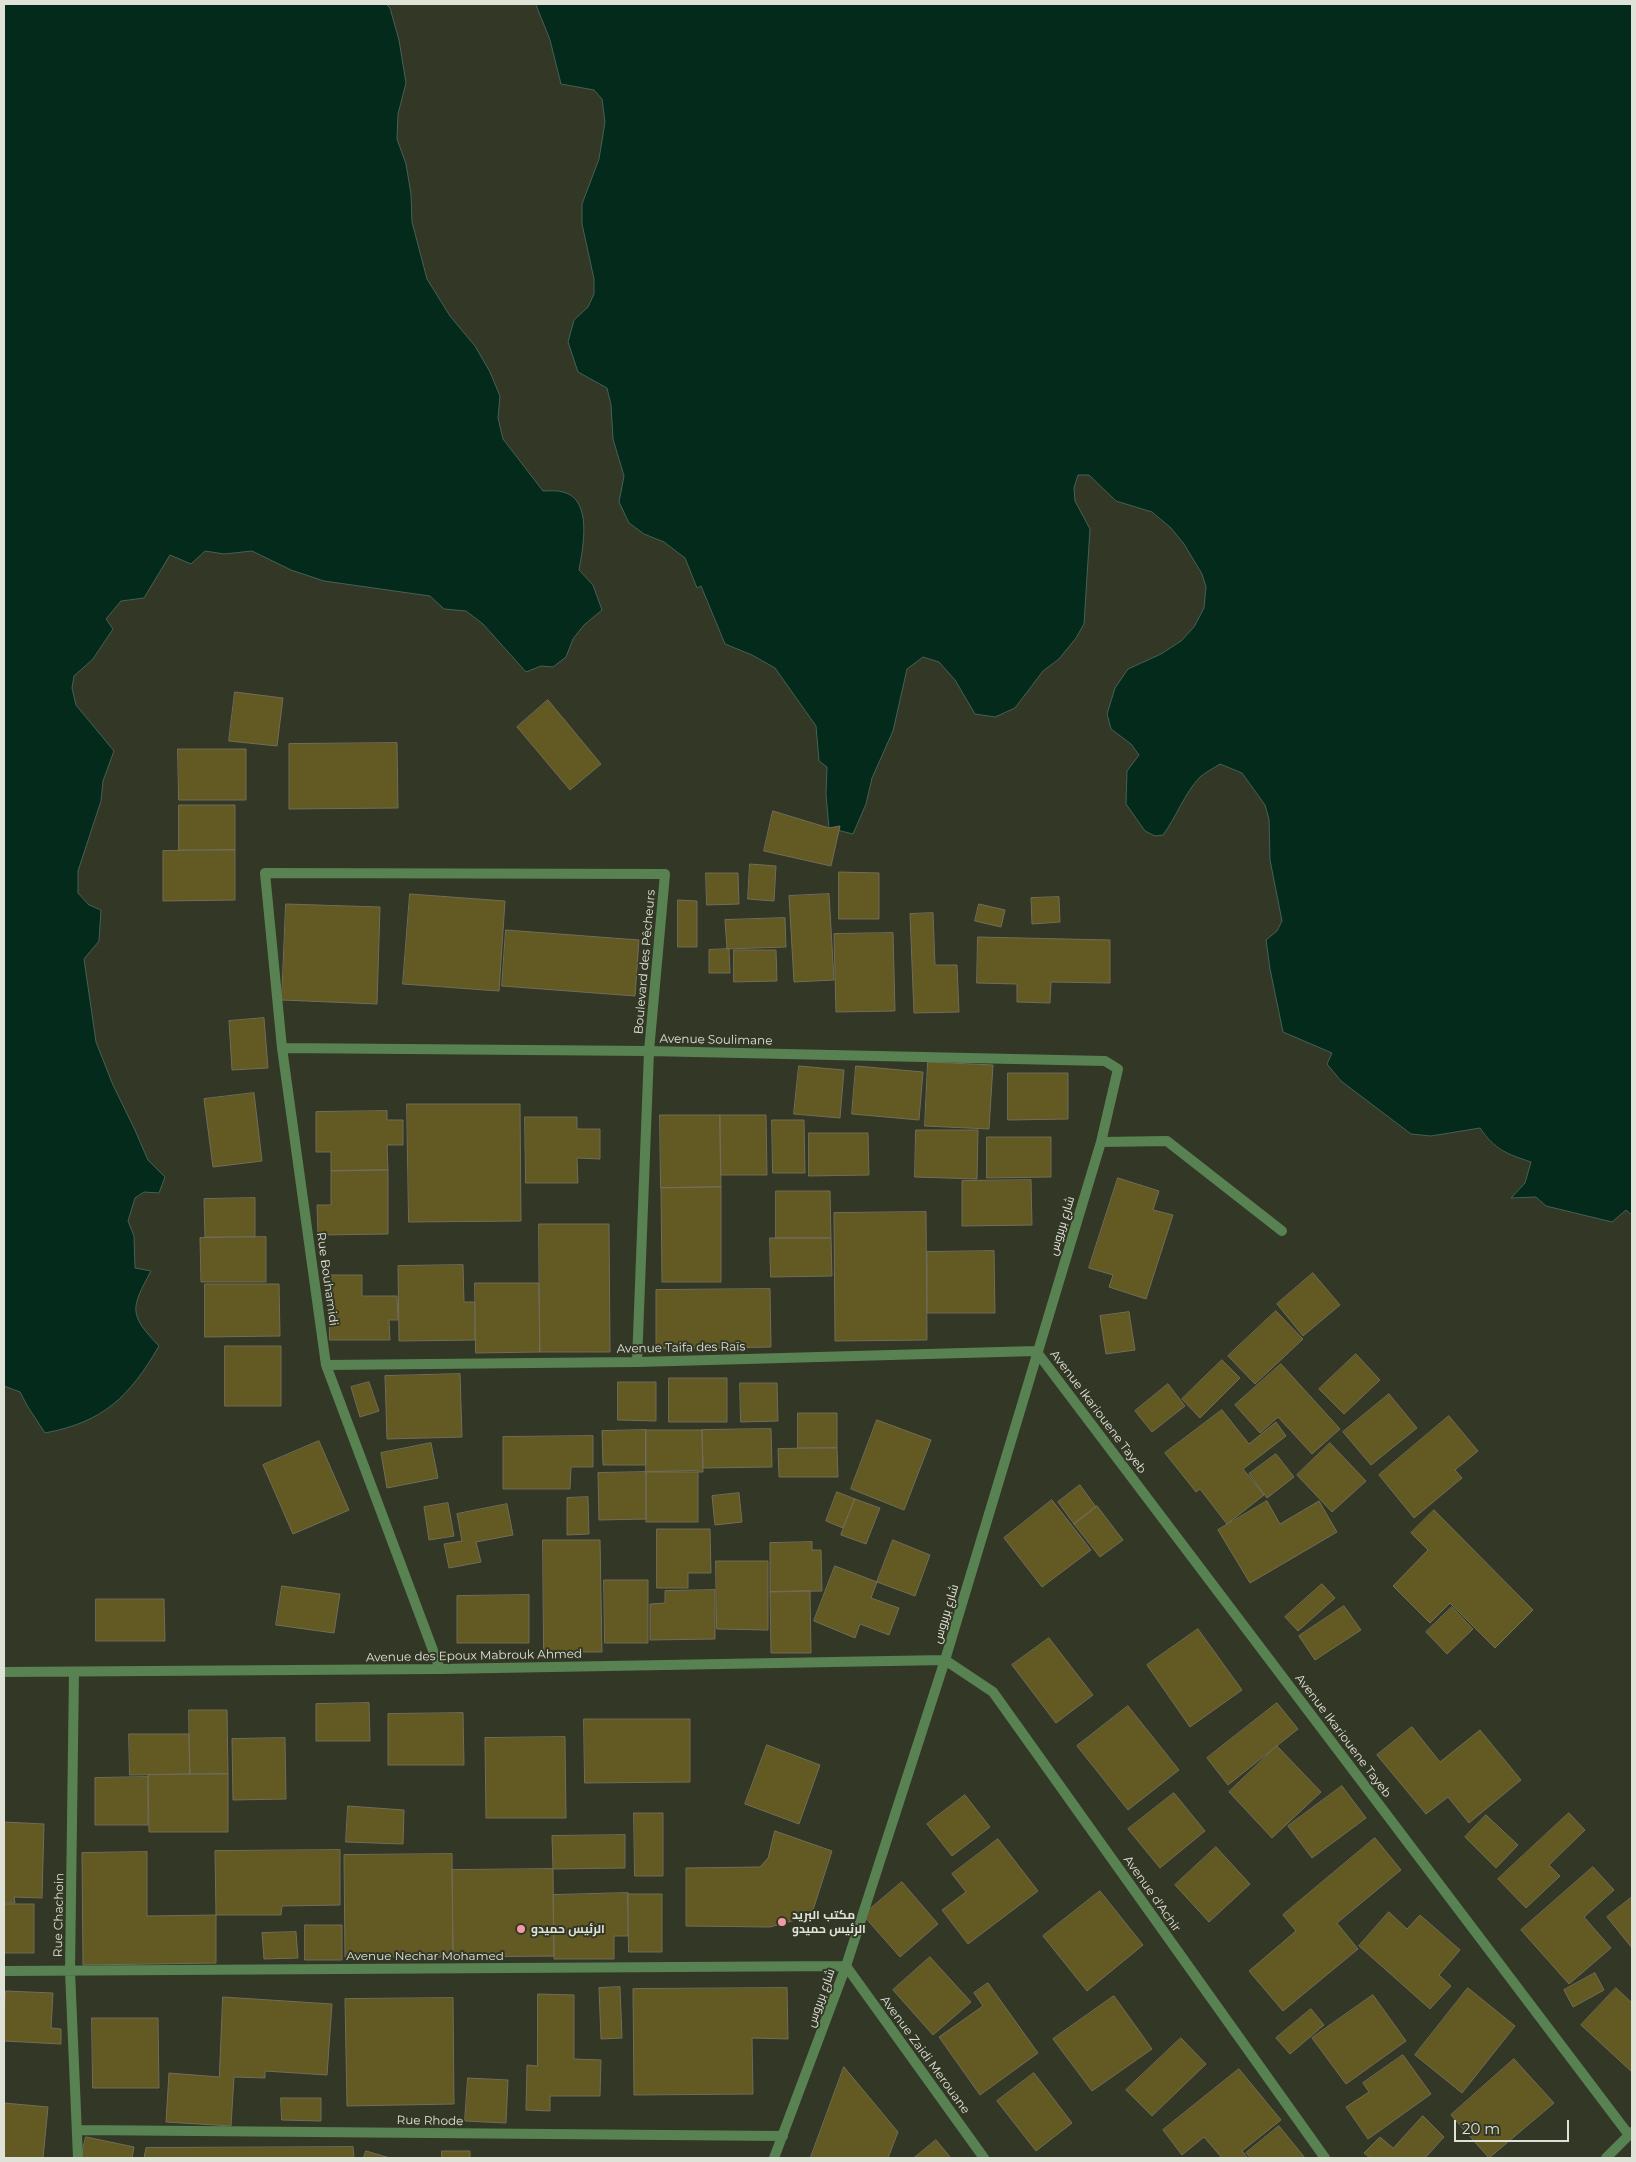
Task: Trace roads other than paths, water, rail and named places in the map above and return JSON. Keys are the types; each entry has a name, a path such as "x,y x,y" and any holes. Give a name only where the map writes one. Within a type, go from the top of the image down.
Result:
{"street":[{"name":"Rue Bouhamidi","path":"265,873 282,1048 326,1365 440,1669"},
{"name":"Boulevard des Pêcheurs","path":"265,873 665,874 649,1051 637,1362"},
{"name":"Avenue Soulimane","path":"282,1048 649,1051 1105,1061 1118,1069"},
{"name":"شارع بربروس","path":"774,2158 846,1966 945,1660 1036,1351 1101,1142 1118,1069"},
{"path":"1101,1142 1167,1141 1282,1231"},
{"name":"Avenue Taifa des Raïs","path":"326,1365 637,1362 1036,1351"},
{"name":"Avenue Ikariouene Tayeb","path":"1036,1351 1631,2133"},
{"name":"Avenue des Epoux Mabrouk Ahmed","path":"4,1672 440,1669 945,1660"},
{"name":"Avenue d'Achir","path":"945,1660 993,1692 1325,2158"},
{"name":"Rue Chachoin","path":"74,1672 70,1971 78,2158"},
{"name":"Avenue Nechar Mohamed","path":"4,1972 846,1966"},
{"name":"Avenue Zaidi Merouane","path":"846,1966 984,2158"},
{"name":"Rue Rhode","path":"78,2130 782,2136"},
{"path":"1606,2158 1631,2133"}],"place":[{"name":"مكتب البريد الرئيس حميدو","path":"782,1922"},
{"name":"الرئيس حميدو","path":"521,1929"}]}
